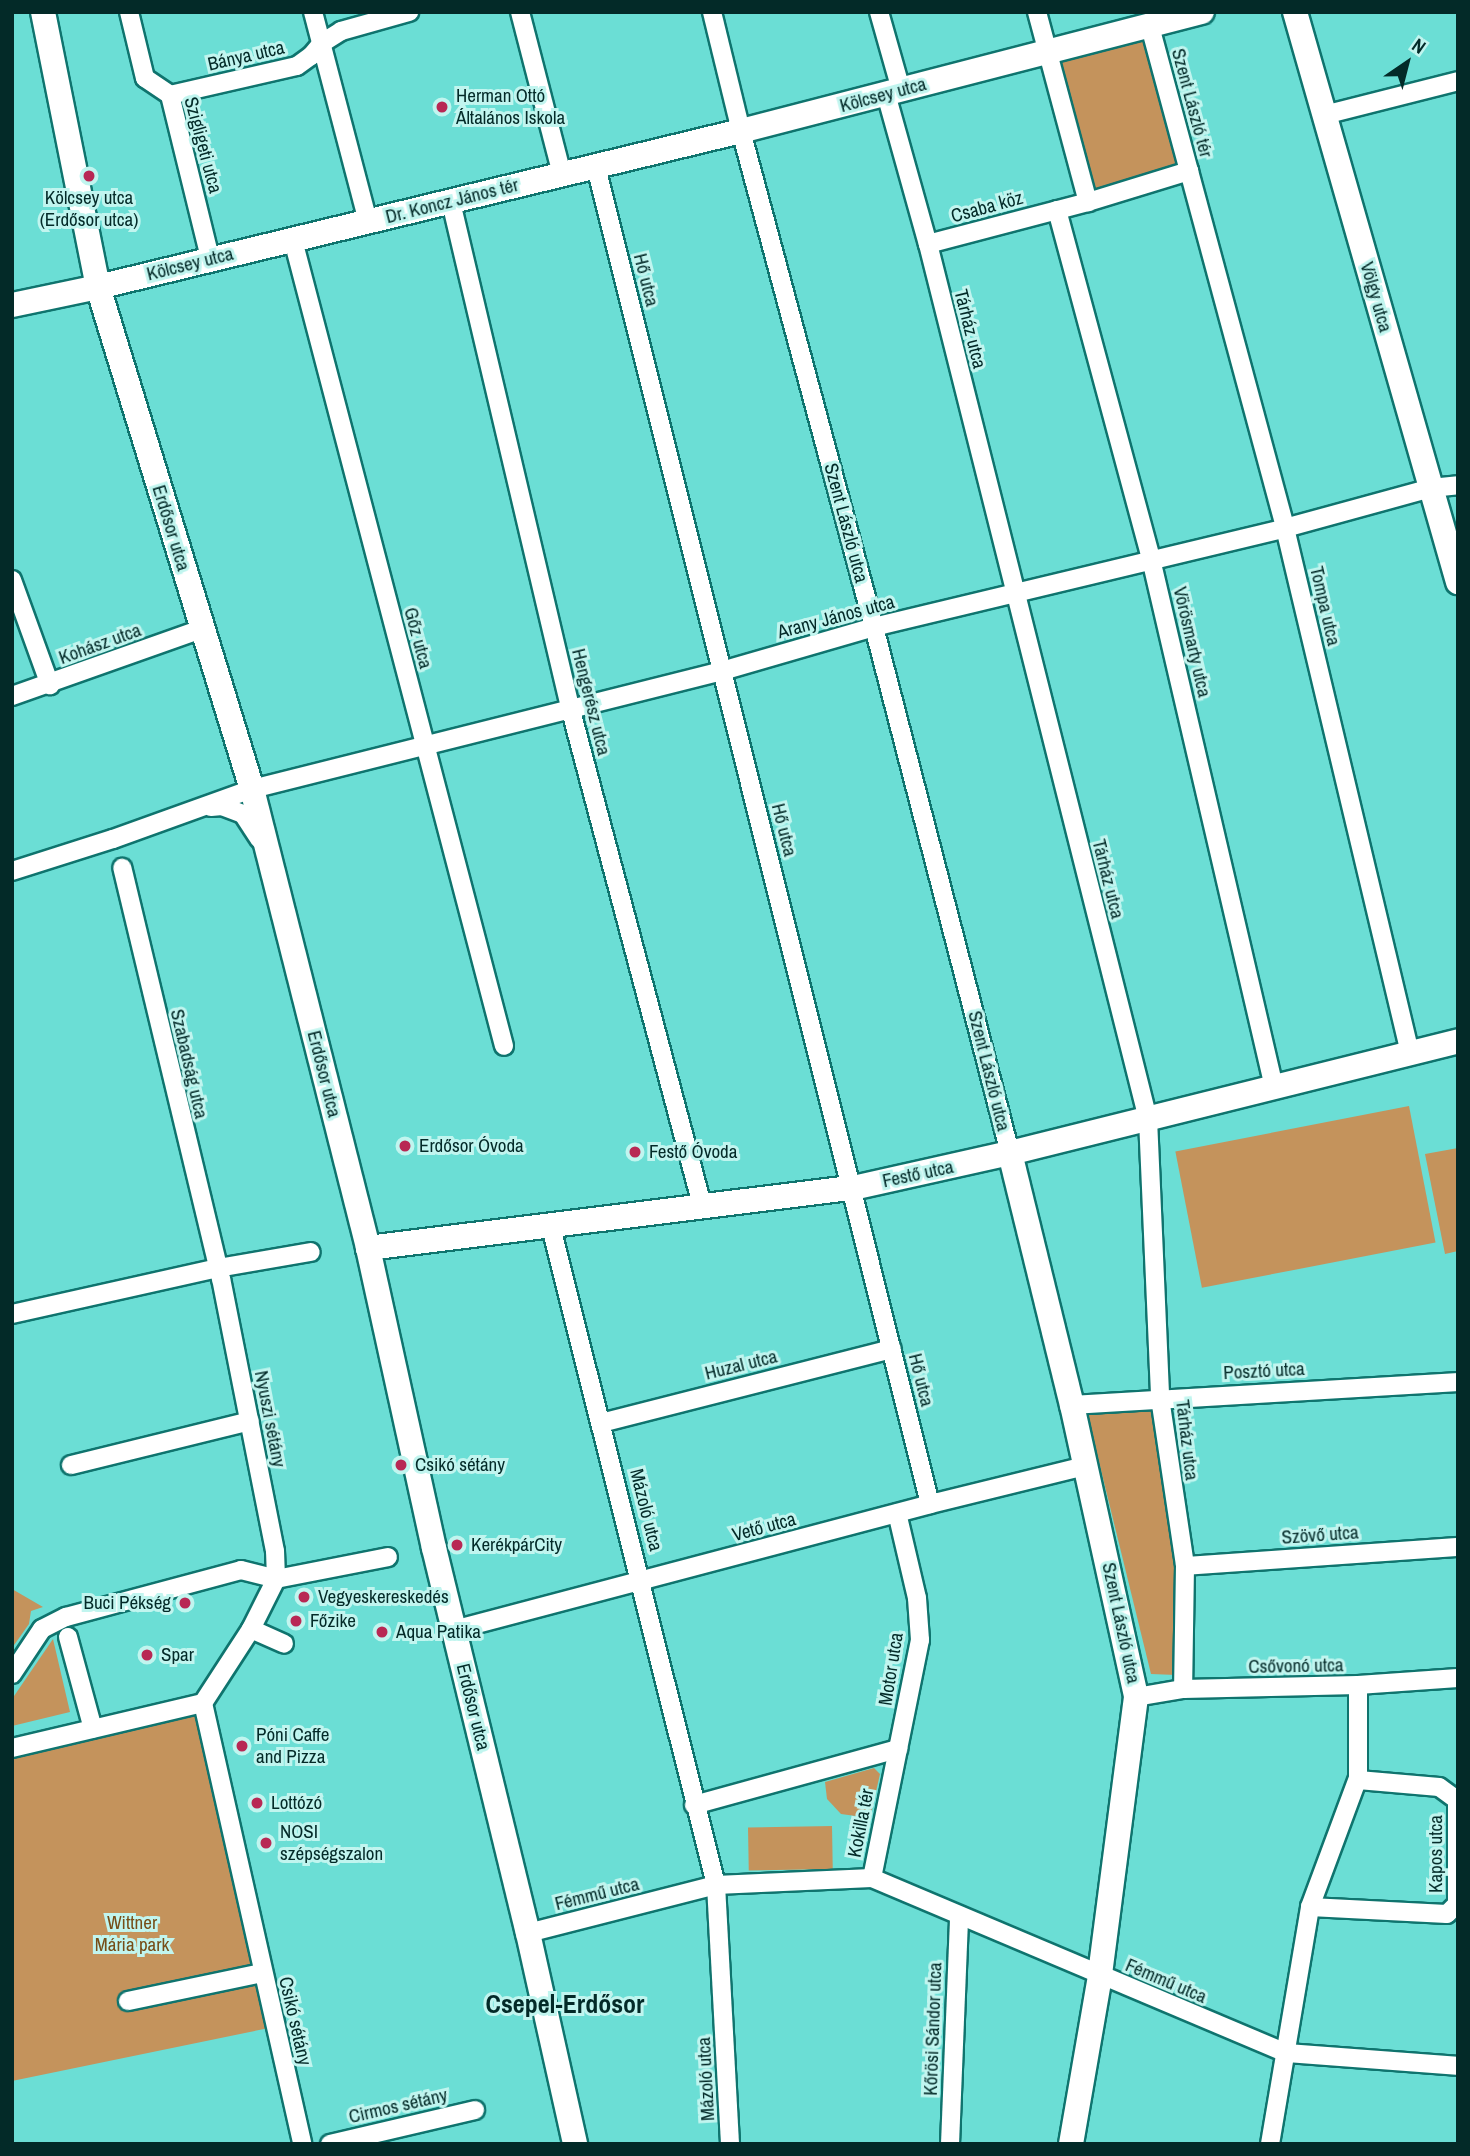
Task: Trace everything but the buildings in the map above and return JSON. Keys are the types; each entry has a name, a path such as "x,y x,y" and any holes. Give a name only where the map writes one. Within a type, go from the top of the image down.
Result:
{"street":[{"name":"Erdősor utca","path":"43,12 98,287 252,789 368,1248 454,1630 528,1933 575,2144"},
{"name":"Szigligeti utca","path":"129,12 145,78 170,95 210,258"},
{"name":"Dr. Koncz János tér","path":"313,12 368,221 562,174"},
{"path":"322,43 365,22 409,12"},
{"path":"520,12 562,174"},
{"name":"Szent László utca","path":"712,12 1010,1153 1072,1405 1136,1697 1100,1976 1071,2144"},
{"name":"Tárház utca","path":"879,12 893,92 928,244 1148,1119 1160,1398 1185,1566 1183,1689"},
{"path":"1037,12 1088,202"},
{"name":"Kölcsey utca","path":"562,174 741,131 1202,12"},
{"name":"Völgy utca","path":"1295,12 1458,582"},
{"name":"Szent László tér","path":"1058,210 1188,171 1150,26"},
{"name":"Bánya utca","path":"170,95 297,66 312,56 322,43"},
{"path":"1324,115 1458,81"},
{"name":"Hő utca","path":"596,167 930,1504"},
{"name":"Tompa utca","path":"1188,171 1285,528 1410,1053"},
{"name":"Hengerész utca","path":"451,202 570,707 703,1209"},
{"name":"Csaba köz","path":"928,244 1058,210"},
{"name":"Vörösmarty utca","path":"1058,210 1151,559 1274,1087"},
{"name":"Kölcsey utca","path":"12,305 98,287 368,221"},
{"name":"Gőz utca","path":"293,240 504,1046"},
{"name":"Arany János utca","path":"252,789 722,671 874,627 1285,528 1431,488 1458,485"},
{"path":"12,580 50,685"},
{"name":"Kohász utca","path":"12,696 50,685 201,629"},
{"path":"12,871 113,839 252,789"},
{"path":"201,807 222,806 243,814 268,853"},
{"name":"Szabadság utca","path":"122,868 218,1268"},
{"name":"Festő utca","path":"368,1248 703,1209 853,1188 1010,1153 1458,1041"},
{"name":"Mázoló utca","path":"551,1227 642,1581 694,1805"},
{"path":"12,1314 218,1268 312,1252"},
{"name":"Nyuszi sétány","path":"218,1268 275,1551 276,1579"},
{"name":"Huzal utca","path":"601,1423 892,1349"},
{"name":"Posztó utca","path":"1072,1405 1458,1382"},
{"path":"71,1465 250,1421"},
{"name":"Vető utca","path":"454,1630 930,1504 1085,1466"},
{"name":"Motor utca","path":"897,1513 917,1598 920,1640 898,1749"},
{"name":"Szövő utca","path":"1185,1566 1458,1547"},
{"path":"12,1674 42,1629 66,1617 241,1570 276,1579 388,1557"},
{"path":"12,1748 203,1703 251,1629 276,1579"},
{"path":"251,1629 284,1644"},
{"path":"68,1637 93,1729"},
{"name":"Csővonó utca","path":"1136,1697 1183,1689 1358,1685 1458,1678"},
{"path":"1270,2144 1310,1907 1358,1780 1358,1685"},
{"name":"Csikó sétány","path":"203,1703 302,2144"},
{"name":"Kokilla tér","path":"694,1805 898,1749 872,1878 716,1885"},
{"name":"Kapos utca","path":"1310,1907 1447,1914 1457,1904 1457,1800 1439,1787 1358,1780"},
{"path":"694,1805 716,1885"},
{"name":"Fémmű utca","path":"872,1878 1286,2053 1458,2066"},
{"name":"Mázoló utca","path":"716,1885 730,2144"},
{"name":"Fémmű utca","path":"528,1933 716,1885"},
{"name":"Kőrösi Sándor utca","path":"950,2144 958,1916"},
{"path":"128,2001 262,1973"},
{"name":"Cirmos sétány","path":"330,2144 392,2137 474,2110"}],"green space":[{"path":"1150,26 1189,171 1087,198 1049,53"},
{"path":"1409,1106 1436,1242 1202,1288 1175,1151"},
{"path":"1458,1148 1458,1251 1445,1254 1425,1154"},
{"path":"1154,1410 1180,1563 1176,1675 1151,1674 1087,1413"},
{"path":"12,1589 43,1607 31,1611 29,1624 12,1648"},
{"path":"53,1639 70,1712 12,1726 12,1699"},
{"name":"Wittner Mária park","path":"203,1703 274,2027 12,2081 12,1748"},
{"path":"874,1768 880,1774 870,1818 841,1814 827,1799 825,1782"},
{"path":"832,1826 833,1869 749,1870 748,1827"}],"place":[{"name":"Herman Ottó Általános Iskola","path":"442,107"},
{"name":"Kölcsey utca (Erdősor utca)","path":"89,176"},
{"name":"Erdősor Óvoda","path":"405,1146"},
{"name":"Festő Óvoda","path":"635,1152"},
{"name":"Csikó sétány","path":"401,1465"},
{"name":"KerékpárCity","path":"457,1545"},
{"name":"Vegyeskereskedés","path":"304,1597"},
{"name":"Buci Pékség","path":"185,1603"},
{"name":"Főzike","path":"296,1621"},
{"name":"Aqua Patika","path":"382,1632"},
{"name":"Spar","path":"147,1655"},
{"name":"Póni Caffe and Pizza","path":"242,1746"},
{"name":"Lottózó","path":"257,1803"},
{"name":"NOSI szépségszalon","path":"266,1843"}],"district":[{"name":"Csepel-Erdősor","path":"565,2004"}]}
